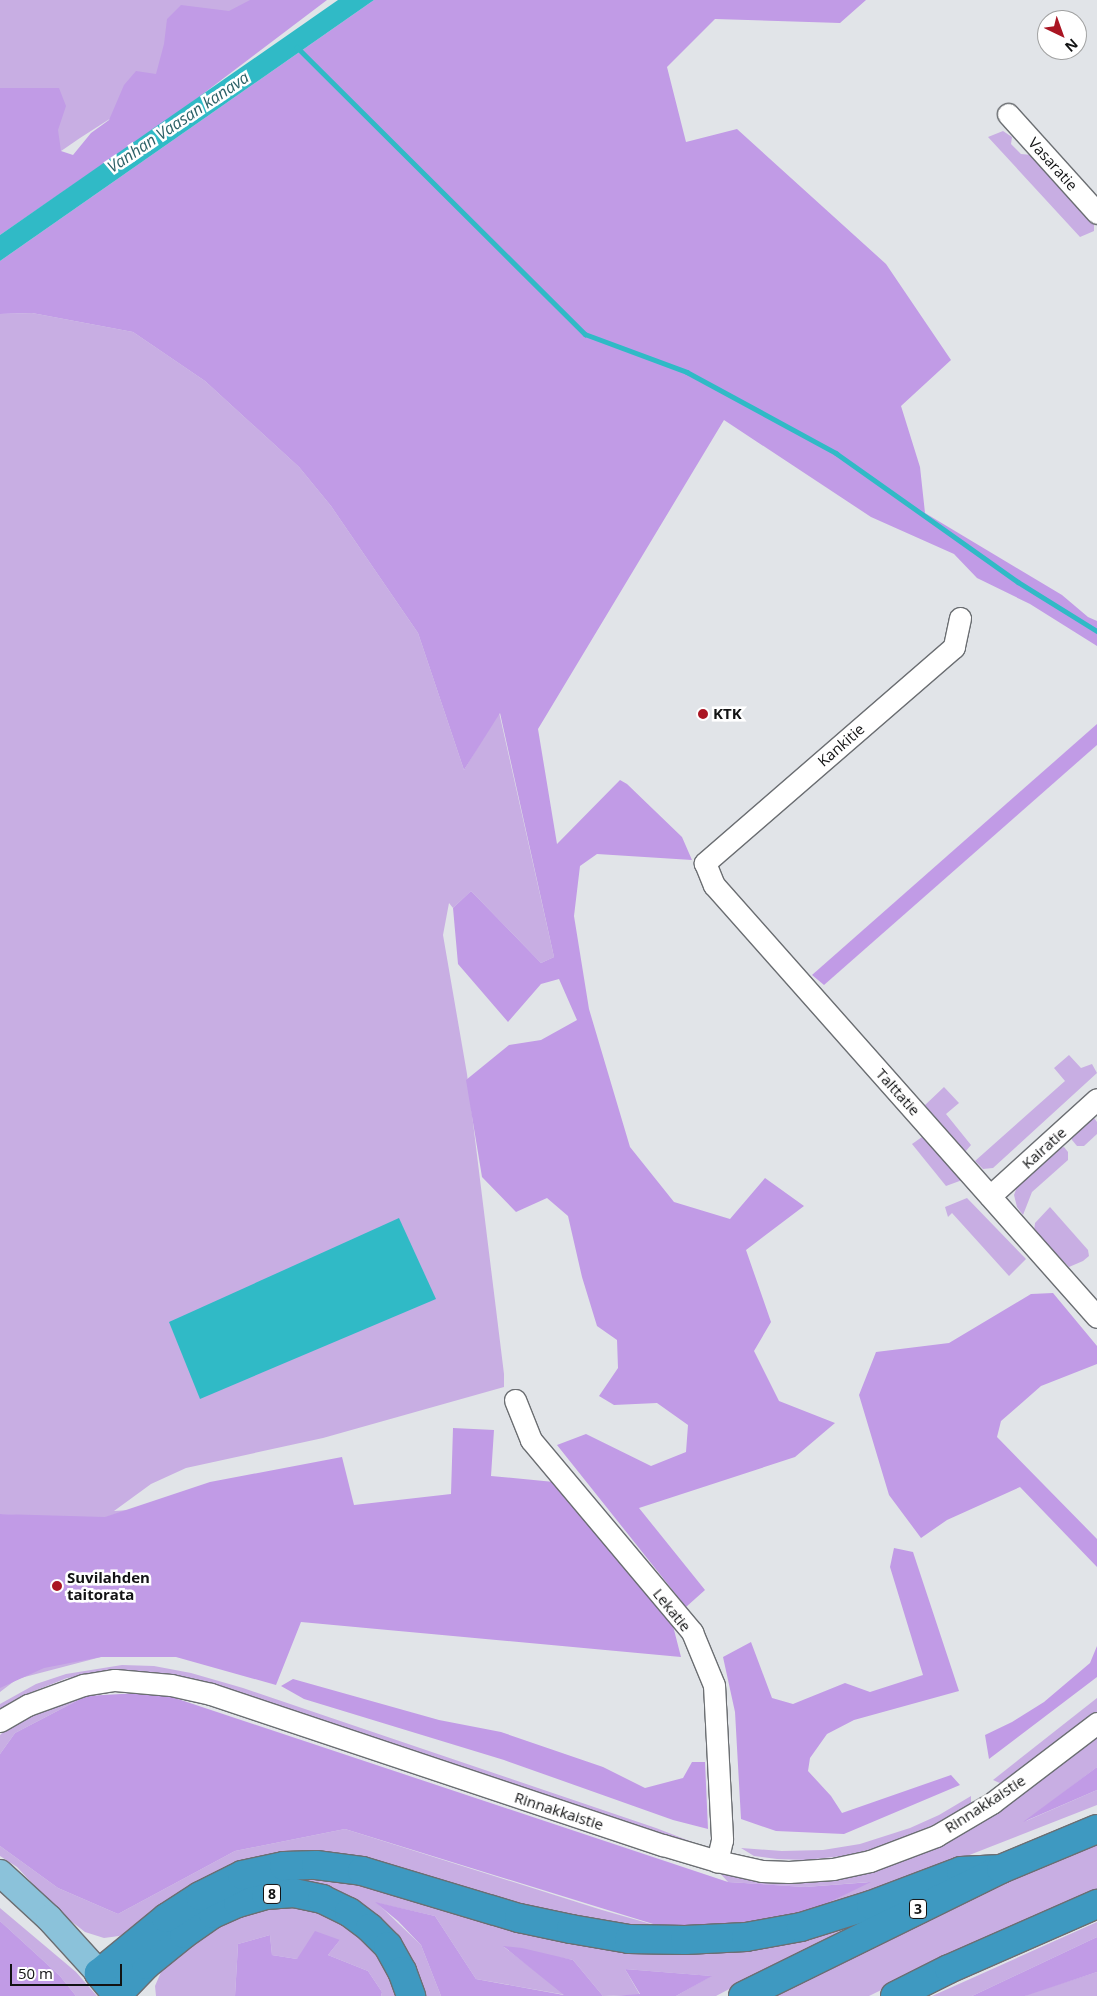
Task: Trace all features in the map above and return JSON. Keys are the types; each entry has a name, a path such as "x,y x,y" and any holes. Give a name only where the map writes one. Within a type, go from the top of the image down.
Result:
{"highway":[{"name":"3","path":"743,1996 1001,1869 1097,1830"},
{"path":"118,1995 99,1973 166,1918 200,1896 242,1875 284,1866 316,1865 362,1871 519,1918 571,1929 629,1939 685,1940 746,1937 801,1927 870,1905 961,1871 1001,1869"},
{"name":"8","path":"118,1995 146,1965 184,1934 213,1914 266,1894 294,1893 322,1899 349,1912 370,1928 388,1946 402,1971 411,1996"},
{"path":"895,1996 949,1969 1097,1904"}],"main road":[{"path":"0,1873 50,1918 99,1973"},
{"path":"0,1896 19,1908 99,1973"}],"street":[{"name":"Vasaratie","path":"1008,114 1097,213"},
{"name":"Kankitie","path":"705,863 954,646 960,618"},
{"name":"Talttatie","path":"705,863 714,885 1097,1317"},
{"name":"Kairatie","path":"990,1196 1097,1099"},
{"name":"Lekatie","path":"515,1400 531,1440 692,1632 714,1685 722,1840 717,1861"},
{"name":"Rinnakkaistie","path":"0,1721 28,1704 83,1685 115,1680 171,1685 211,1694 717,1861 762,1871 788,1872 843,1867 870,1861 905,1849 963,1822 1011,1790 1097,1723"}],"shaded area":[{"path":"0,0 295,0 80,138 0,193"},
{"path":"250,0 327,0 179,112 0,235 0,88 59,88 66,106 58,130 61,151 73,155 91,133 109,120 124,85 136,71 156,74 164,44 167,19 181,5 229,11"},
{"path":"374,0 866,0 840,23 715,19 667,67 686,142 737,129 886,264 951,360 901,406 920,467 925,513 1062,595 1088,617 1097,621 1097,646 1030,604 977,578 954,554 871,517 724,420 538,729 557,844 620,780 627,784 682,837 692,860 597,854 580,866 574,916 589,1009 630,1147 674,1202 730,1219 765,1178 804,1206 746,1250 771,1322 754,1351 779,1401 835,1423 795,1457 639,1508 705,1590 686,1607 557,1445 586,1434 651,1466 686,1452 688,1425 657,1403 614,1405 599,1396 618,1368 617,1340 597,1326 582,1277 568,1216 547,1198 516,1212 482,1177 466,1080 509,1045 541,1040 577,1020 559,979 541,984 508,1022 458,964 453,908 471,891 541,963 554,957 500,713 464,770 418,633 331,506 299,467 205,381 133,332 32,313 0,314 0,261"},
{"path":"1003,131 1012,137 1011,144 1021,154 1032,155 1094,224 1094,231 1080,237 988,137"},
{"path":"32,313 133,332 205,381 299,467 331,506 418,633 464,770 499,712 554,957 541,963 471,891 453,908 449,903 443,935 467,1074 504,1374 504,1387 323,1438 186,1468 151,1484 114,1511 129,1510 101,1657 17,1679 0,1692 0,1516 17,1515 0,1514 0,314"},
{"path":"1097,724 1097,745 824,985 812,975"},
{"path":"1069,1055 1081,1068 1092,1064 1097,1073 993,1168 983,1169 975,1161 1065,1081 1054,1068"},
{"path":"944,1087 959,1103 946,1114 971,1145 965,1152 924,1106"},
{"path":"1087,1118 1094,1118 1097,1122 1097,1134 1084,1146 1077,1146 1072,1140 1072,1133"},
{"path":"922,1137 931,1142 965,1179 946,1186 912,1144"},
{"path":"1064,1147 1068,1152 1068,1160 1032,1192 1023,1215 1017,1207 1014,1195 1020,1179 1056,1149"},
{"path":"967,1198 1026,1259 1009,1276 952,1213 948,1217 945,1207"},
{"path":"1050,1207 1088,1250 1089,1256 1083,1261 1069,1267 1034,1231 1035,1223"},
{"path":"1053,1293 1097,1346 1097,1364 1041,1386 1001,1421 997,1437 1097,1539 1097,1567 1020,1487 947,1520 921,1538 889,1495 859,1395 876,1352 949,1343 1031,1294"},
{"path":"453,1428 494,1430 491,1476 554,1482 672,1622 681,1657 301,1622 276,1685 176,1657 101,1657 44,1668 0,1688 0,1514 105,1517 210,1482 342,1457 354,1505 451,1494"},
{"path":"894,1548 913,1552 959,1691 854,1720 827,1734 810,1758 808,1771 831,1796 842,1813 951,1775 960,1785 844,1834 776,1831 741,1819 735,1712 723,1657 751,1642 772,1698 793,1704 845,1683 870,1692 923,1675 890,1567"},
{"path":"1097,1646 1097,1677 989,1759 985,1735 1012,1722 1044,1702 1090,1663"},
{"path":"122,1665 154,1666 191,1673 243,1688 656,1828 700,1845 678,1841 160,1674 137,1671 67,1678 32,1692 0,1710 0,1704 36,1684 66,1674"},
{"path":"293,1679 439,1720 501,1732 603,1767 645,1788 683,1778 692,1762 705,1762 708,1829 673,1820 504,1760 304,1699 281,1686"},
{"path":"157,1692 728,1882 805,1887 871,1882 803,1915 679,1932 345,1829 235,1851 118,1914 58,1888 0,1846 0,1754 15,1733 86,1696"},
{"path":"86,1696 15,1733 0,1754 0,1735 6,1729 34,1712"},
{"path":"1097,1698 1097,1712 1021,1772 1002,1784 993,1780"},
{"path":"1097,1735 1097,1767 1026,1821 1097,1790 1097,1805 885,1888 803,1915 869,1882 805,1887 728,1882 720,1873 814,1878 994,1814"},
{"path":"1097,1767 1097,1790 1023,1822"},
{"path":"971,1796 971,1803 955,1815 878,1848 843,1856 806,1860 777,1859 754,1856 741,1848 782,1851 823,1850 860,1844 910,1828 939,1815"},
{"path":"345,1829 602,1910 679,1932 594,1922 328,1859 119,1936 104,1938 85,1932 58,1911 17,1867 0,1856 0,1846 58,1888 118,1914 235,1851"},
{"path":"1097,1843 1097,1892 965,1949 869,1996 768,1996 947,1906"},
{"path":"329,1874 572,1940 865,1918 716,1996 676,1996 711,1976 625,1969 640,1995 603,1996 573,1960 504,1947 566,1995 476,1979 435,1916 377,1903 421,1945 441,1996 420,1996 418,1976 403,1942 361,1904 308,1885 256,1879"},
{"path":"375,1902 435,1916 476,1979 564,1995 503,1946 522,1948 573,1960 603,1996 441,1996 421,1945 398,1921"},
{"path":"287,1905 332,1913 379,1950 399,1996 381,1996 382,1992 368,1971 328,1955 340,1940 297,1959 272,1955 270,1935 238,1944 235,1996 156,1996 155,1986 164,1965 233,1914"},
{"path":"0,1908 76,1972 97,1996 76,1996 60,1976 0,1921"},
{"path":"0,1921 60,1976 76,1996 0,1996"},
{"path":"1097,1922 1097,1937 972,1996 932,1996"},
{"path":"315,1931 340,1940 328,1955 368,1971 382,1992 381,1996 235,1996 238,1944 270,1935 272,1955 297,1959"},
{"path":"1097,1937 1097,1972 1025,1996 972,1996"},
{"path":"625,1969 712,1976 676,1996 613,1996 640,1994"},
{"path":"1097,1972 1097,1996 1025,1996 1028,1994"}],"water":[{"name":"Vanhan Vaasan kanava","path":"338,0 374,0 0,261 0,235"},
{"path":"399,1218 436,1299 200,1399 169,1322"}],"waterway":[{"path":"297,47 585,334 687,372 836,453 1018,582 1097,631"}],"place":[{"name":"KTK","path":"703,714"},
{"name":"Suvilahden taitorata","path":"57,1586"}]}
